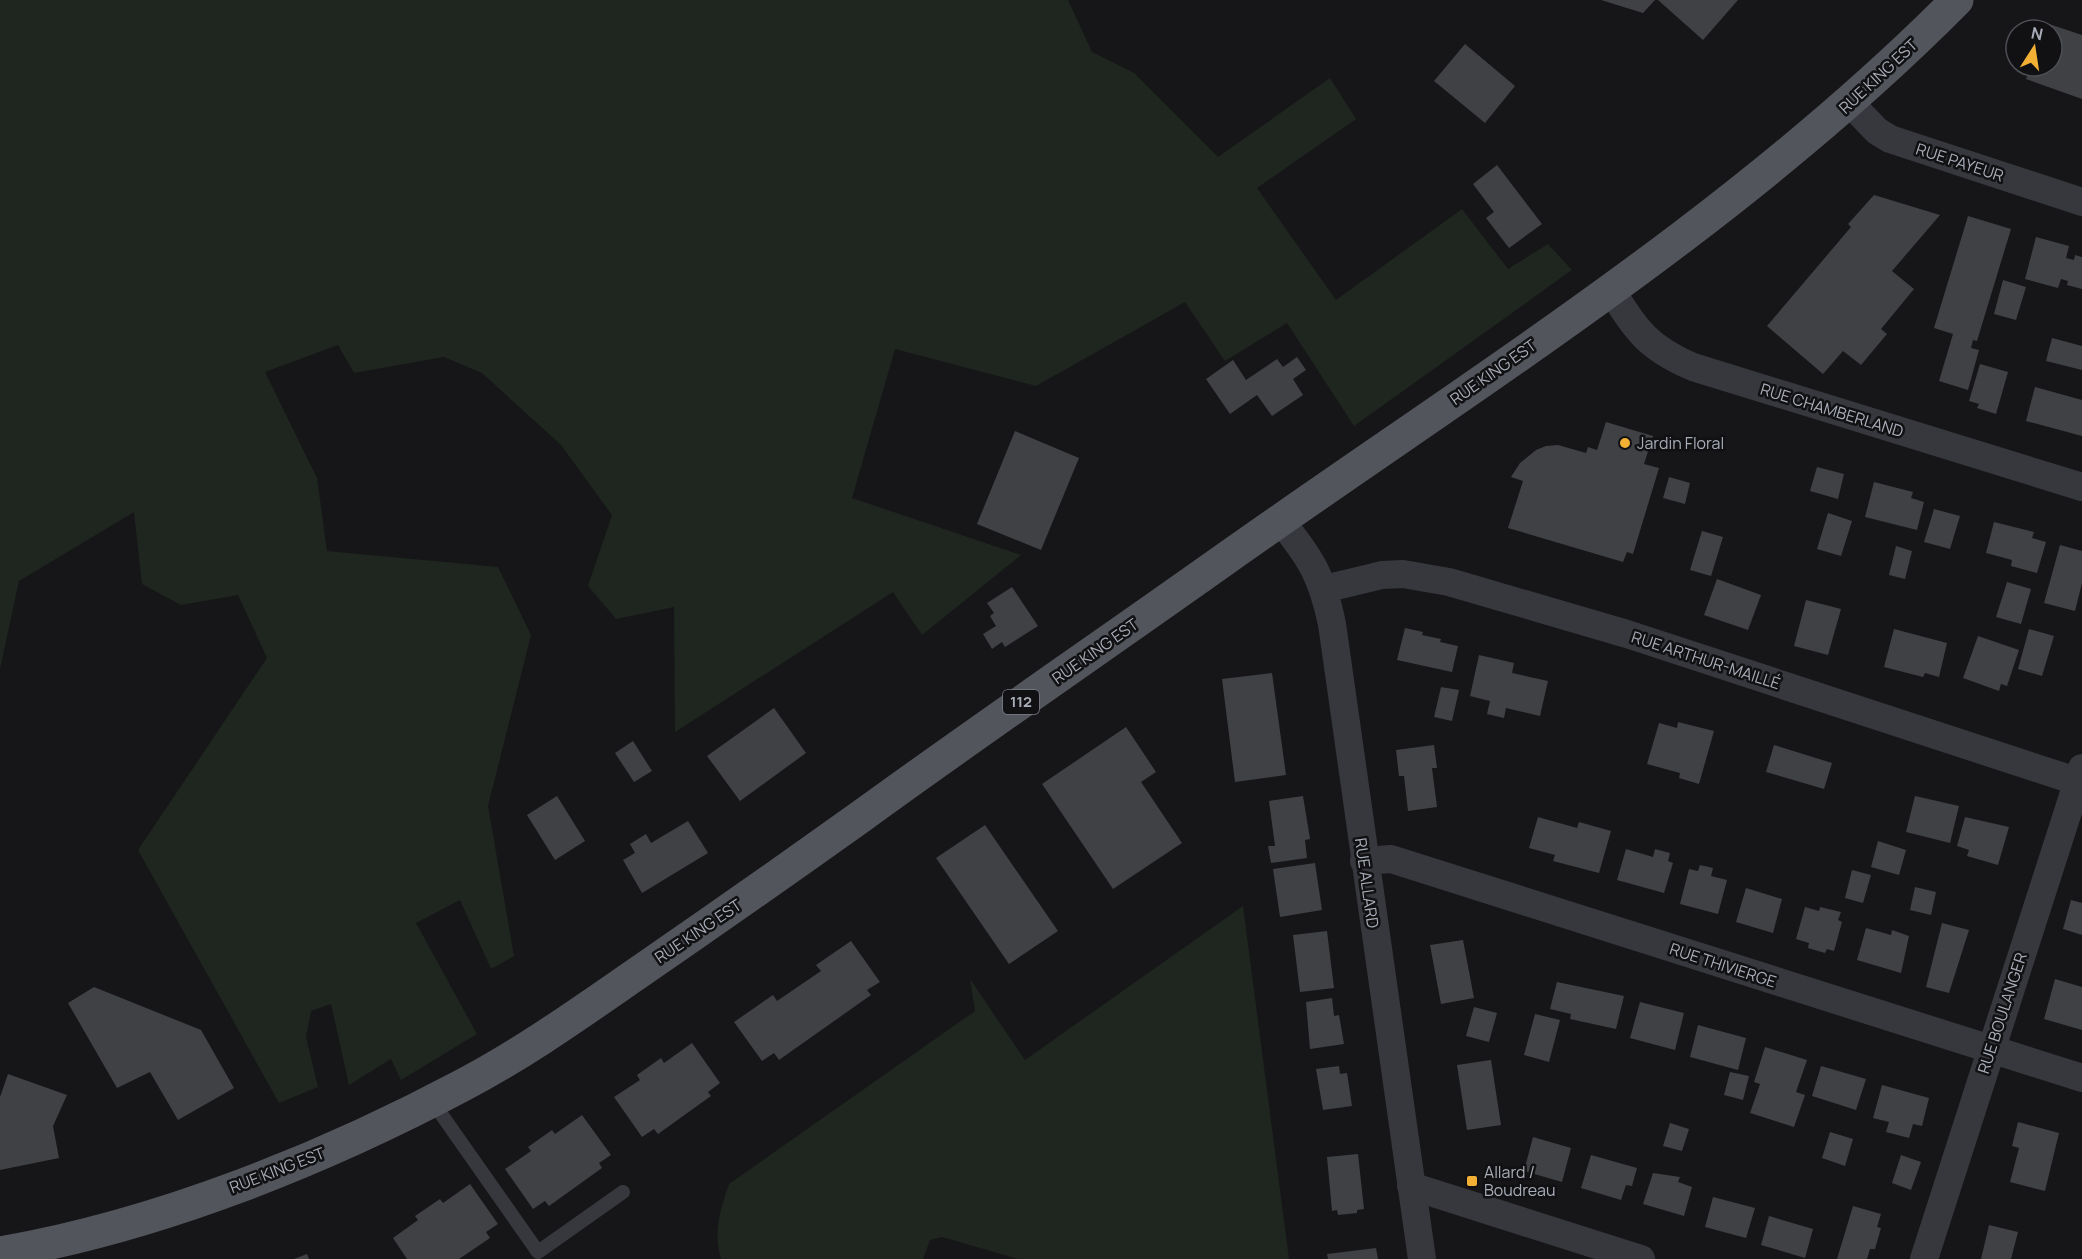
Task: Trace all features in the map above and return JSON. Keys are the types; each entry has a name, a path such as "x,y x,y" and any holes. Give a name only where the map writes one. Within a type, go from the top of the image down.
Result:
{"main road":[{"name":"RUE KING EST","path":"0,1254 137,1220 216,1194 303,1161 377,1129 467,1083 579,1013 778,876 1692,231 1850,103 1957,0"}],"street":[{"name":"RUE PAYEUR","path":"1850,103 1877,131 1890,139 2082,201"},
{"name":"RUE CHAMBERLAND","path":"1611,290 1645,340 1665,355 1693,367 2082,487"},
{"name":"RUE ALLARD","path":"1280,520 1309,556 1324,589 1332,624 1422,1259"},
{"name":"RUE ARTHUR-MAILLÉ","path":"1324,589 1382,575 1420,576 1449,582 1627,634 2080,778"},
{"name":"RUE BOULANGER","path":"1924,1259 1990,1049 2080,778"},
{"name":"RUE THIVIERGE","path":"1364,861 1391,859 2082,1078"},
{"path":"1412,1186 1641,1259"}],"lane":[{"path":"432,1101 533,1256 622,1192"}],"shaded area":[{"path":"0,0 1068,0 1092,52 1134,73 1218,157 1330,78 1356,119 1257,188 1336,300 1462,209 1508,269 1548,244 1572,270 1354,426 1287,323 1225,361 1185,302 1036,386 895,349 852,498 1021,555 922,635 893,592 675,732 674,607 616,619 588,586 612,515 561,445 482,373 444,357 354,373 338,345 265,372 317,478 327,551 498,567 531,635 488,806 514,956 491,969 460,900 416,923 477,1034 401,1080 391,1059 349,1085 331,1004 311,1011 306,1037 318,1087 279,1103 138,850 267,658 238,595 181,605 142,584 134,512 19,581 0,669"},
{"path":"1243,906 1289,1259 1018,1259 942,1237 930,1240 923,1259 721,1259 718,1230 720,1212 729,1184 975,1011 970,979 1025,1060"}],"building":[{"path":"1601,0 1655,0 1643,13"},
{"path":"1658,0 1738,0 1703,40"},
{"path":"2064,29 2082,35 2082,99 2026,79 2064,78"},
{"path":"1465,44 1515,86 1485,123 1434,81"},
{"path":"1497,165 1542,224 1509,248 1486,218 1494,212 1473,184"},
{"path":"1874,195 1940,215 1892,271 1914,289 1881,329 1887,334 1861,365 1843,351 1823,374 1767,326 1851,227 1848,224"},
{"path":"1968,216 2011,229 1977,341 1973,340 1971,348 1979,350 1968,390 1939,381 1953,334 1934,328"},
{"path":"2036,237 2069,246 2066,258 2074,260 2075,255 2082,257 2082,289 2067,285 2068,281 2061,279 2058,288 2025,279"},
{"path":"2003,280 2026,287 2016,320 1994,314"},
{"path":"2052,338 2082,346 2082,370 2046,361"},
{"path":"1297,357 1306,370 1293,379 1303,395 1272,416 1257,395 1230,414 1206,379 1233,360 1246,380 1277,359 1283,367"},
{"path":"1980,364 2008,372 1996,414 1977,408 1979,404 1969,401"},
{"path":"2035,387 2082,400 2082,436 2026,421"},
{"path":"1606,422 1653,436 1644,464 1659,468 1633,554 1627,552 1623,562 1508,528 1523,481 1511,477 1520,463 1536,450 1546,446 1558,445 1586,453 1588,447 1597,450"},
{"path":"1015,431 1079,458 1041,550 977,524"},
{"path":"1817,467 1844,474 1838,499 1810,491"},
{"path":"1669,477 1690,483 1685,504 1663,498"},
{"path":"1874,482 1913,492 1911,498 1924,502 1917,530 1865,517"},
{"path":"1934,509 1960,516 1950,549 1924,542"},
{"path":"1828,513 1852,521 1841,556 1817,549"},
{"path":"1994,522 2034,532 2032,538 2046,542 2037,573 2011,566 2012,560 1986,553"},
{"path":"1702,531 1723,537 1711,576 1690,570"},
{"path":"2060,545 2082,551 2082,583 2075,611 2044,603"},
{"path":"1896,546 1912,551 1905,579 1889,575"},
{"path":"1717,579 1761,595 1748,630 1704,615"},
{"path":"2007,582 2031,589 2021,624 1996,617"},
{"path":"1012,587 1038,626 1005,647 1002,642 992,649 983,634 996,626 990,616 994,613 987,603"},
{"path":"1806,600 1841,609 1828,655 1794,646"},
{"path":"1405,628 1441,639 1440,642 1458,646 1452,672 1397,660"},
{"path":"1894,629 1947,643 1939,677 1925,673 1923,677 1884,667"},
{"path":"2029,629 2054,636 2042,676 2018,669"},
{"path":"1978,636 2019,650 2007,686 2001,684 1999,691 1963,678"},
{"path":"1479,655 1514,663 1512,673 1548,681 1540,716 1506,708 1504,718 1487,714 1490,701 1470,696"},
{"path":"1272,673 1286,775 1235,782 1222,679"},
{"path":"1441,687 1459,690 1452,721 1434,717"},
{"path":"774,708 806,753 740,801 707,756"},
{"path":"1678,722 1714,731 1699,784 1679,778 1680,773 1647,764 1659,723 1677,728"},
{"path":"1126,727 1156,772 1141,782 1182,843 1113,889 1042,784"},
{"path":"633,741 652,771 634,782 615,753"},
{"path":"1434,745 1437,768 1432,768 1437,807 1408,811 1404,776 1399,776 1396,750"},
{"path":"1774,745 1832,763 1824,789 1766,772"},
{"path":"557,796 585,841 555,860 527,815"},
{"path":"1303,796 1310,839 1305,840 1307,858 1271,863 1268,846 1275,846 1269,801"},
{"path":"1915,796 1959,806 1950,843 1906,832"},
{"path":"1538,817 1577,828 1579,822 1611,831 1599,873 1553,861 1555,855 1529,848"},
{"path":"1965,817 2009,827 1998,865 1967,856 1969,850 1957,846"},
{"path":"688,821 708,853 642,893 623,860 635,853 630,844 646,834 651,843"},
{"path":"985,825 1058,931 1009,964 936,858"},
{"path":"1878,841 1906,850 1899,875 1871,867"},
{"path":"1626,849 1653,857 1655,849 1670,853 1668,861 1673,863 1664,893 1617,880"},
{"path":"1315,863 1322,910 1280,917 1273,869"},
{"path":"1700,865 1713,868 1711,876 1727,880 1718,914 1680,904 1689,869 1698,871"},
{"path":"1852,870 1871,875 1863,903 1845,898"},
{"path":"1915,887 1936,892 1931,915 1910,910"},
{"path":"1746,888 1782,899 1773,933 1736,922"},
{"path":"2071,900 2082,903 2082,935 2063,929"},
{"path":"1805,907 1819,911 1820,907 1841,912 1838,920 1842,922 1834,951 1827,949 1825,953 1808,948 1809,943 1796,939"},
{"path":"1942,923 1969,930 1949,993 1926,987"},
{"path":"1866,928 1891,935 1892,930 1909,936 1901,973 1857,960"},
{"path":"1327,931 1334,988 1300,992 1293,935"},
{"path":"1463,940 1474,998 1441,1004 1430,945"},
{"path":"851,941 880,982 867,990 871,995 779,1060 774,1053 762,1061 734,1022 773,995 777,1001 821,971 816,965"},
{"path":"2055,979 2082,987 2082,1030 2044,1019"},
{"path":"1557,982 1624,996 1616,1029 1570,1019 1571,1014 1550,1009"},
{"path":"94,987 201,1030 234,1088 178,1120 150,1072 117,1088 68,1003"},
{"path":"1332,998 1334,1016 1339,1015 1344,1044 1310,1049 1306,1002"},
{"path":"1640,1002 1684,1013 1675,1050 1630,1038"},
{"path":"1474,1007 1497,1013 1489,1042 1466,1036"},
{"path":"1535,1014 1560,1020 1549,1062 1524,1055"},
{"path":"1698,1025 1746,1038 1738,1070 1690,1057"},
{"path":"692,1043 720,1083 708,1092 711,1096 658,1134 654,1129 642,1137 614,1097 640,1080 637,1075 661,1058 664,1063"},
{"path":"1765,1047 1807,1060 1796,1092 1805,1095 1794,1127 1750,1113 1760,1084 1754,1082"},
{"path":"1491,1060 1501,1125 1467,1130 1457,1065"},
{"path":"1339,1066 1340,1074 1347,1073 1352,1106 1323,1110 1316,1069"},
{"path":"1821,1066 1866,1079 1856,1110 1812,1096"},
{"path":"1730,1072 1749,1076 1743,1100 1724,1095"},
{"path":"8,1074 67,1095 53,1126 59,1158 0,1170 0,1097"},
{"path":"1882,1085 1929,1098 1922,1126 1913,1124 1909,1138 1886,1132 1889,1122 1873,1118"},
{"path":"582,1115 611,1155 599,1163 602,1168 549,1206 545,1201 533,1209 505,1169 531,1151 528,1147 552,1130 555,1134"},
{"path":"2018,1122 2059,1133 2045,1191 2010,1182 2019,1148 2012,1146"},
{"path":"1670,1123 1689,1129 1682,1151 1663,1146"},
{"path":"1830,1132 1853,1139 1845,1166 1822,1158"},
{"path":"1533,1137 1571,1148 1562,1182 1524,1171"},
{"path":"1358,1154 1364,1209 1357,1210 1357,1213 1338,1215 1337,1210 1332,1211 1327,1157"},
{"path":"1591,1155 1637,1168 1632,1186 1626,1185 1621,1200 1581,1188"},
{"path":"1901,1155 1921,1162 1911,1190 1892,1183"},
{"path":"1653,1173 1680,1177 1678,1182 1692,1187 1684,1216 1643,1204"},
{"path":"470,1184 498,1224 486,1232 490,1238 459,1259 407,1259 393,1238 418,1220 415,1216 440,1199 443,1203"},
{"path":"1713,1197 1755,1208 1746,1238 1705,1227"},
{"path":"1853,1206 1881,1214 1877,1227 1881,1228 1875,1249 1870,1249 1867,1259 1837,1259"},
{"path":"1769,1216 1813,1229 1805,1258 1761,1245"},
{"path":"1989,1225 2018,1232 2011,1259 1981,1259"},
{"path":"1376,1248 1378,1259 1328,1259 1327,1254"},
{"path":"307,1254 309,1259 294,1259"}],"place":[{"name":"Jardin Floral","path":"1625,443"},
{"name":"Allard / Boudreau","path":"1472,1181"}]}
